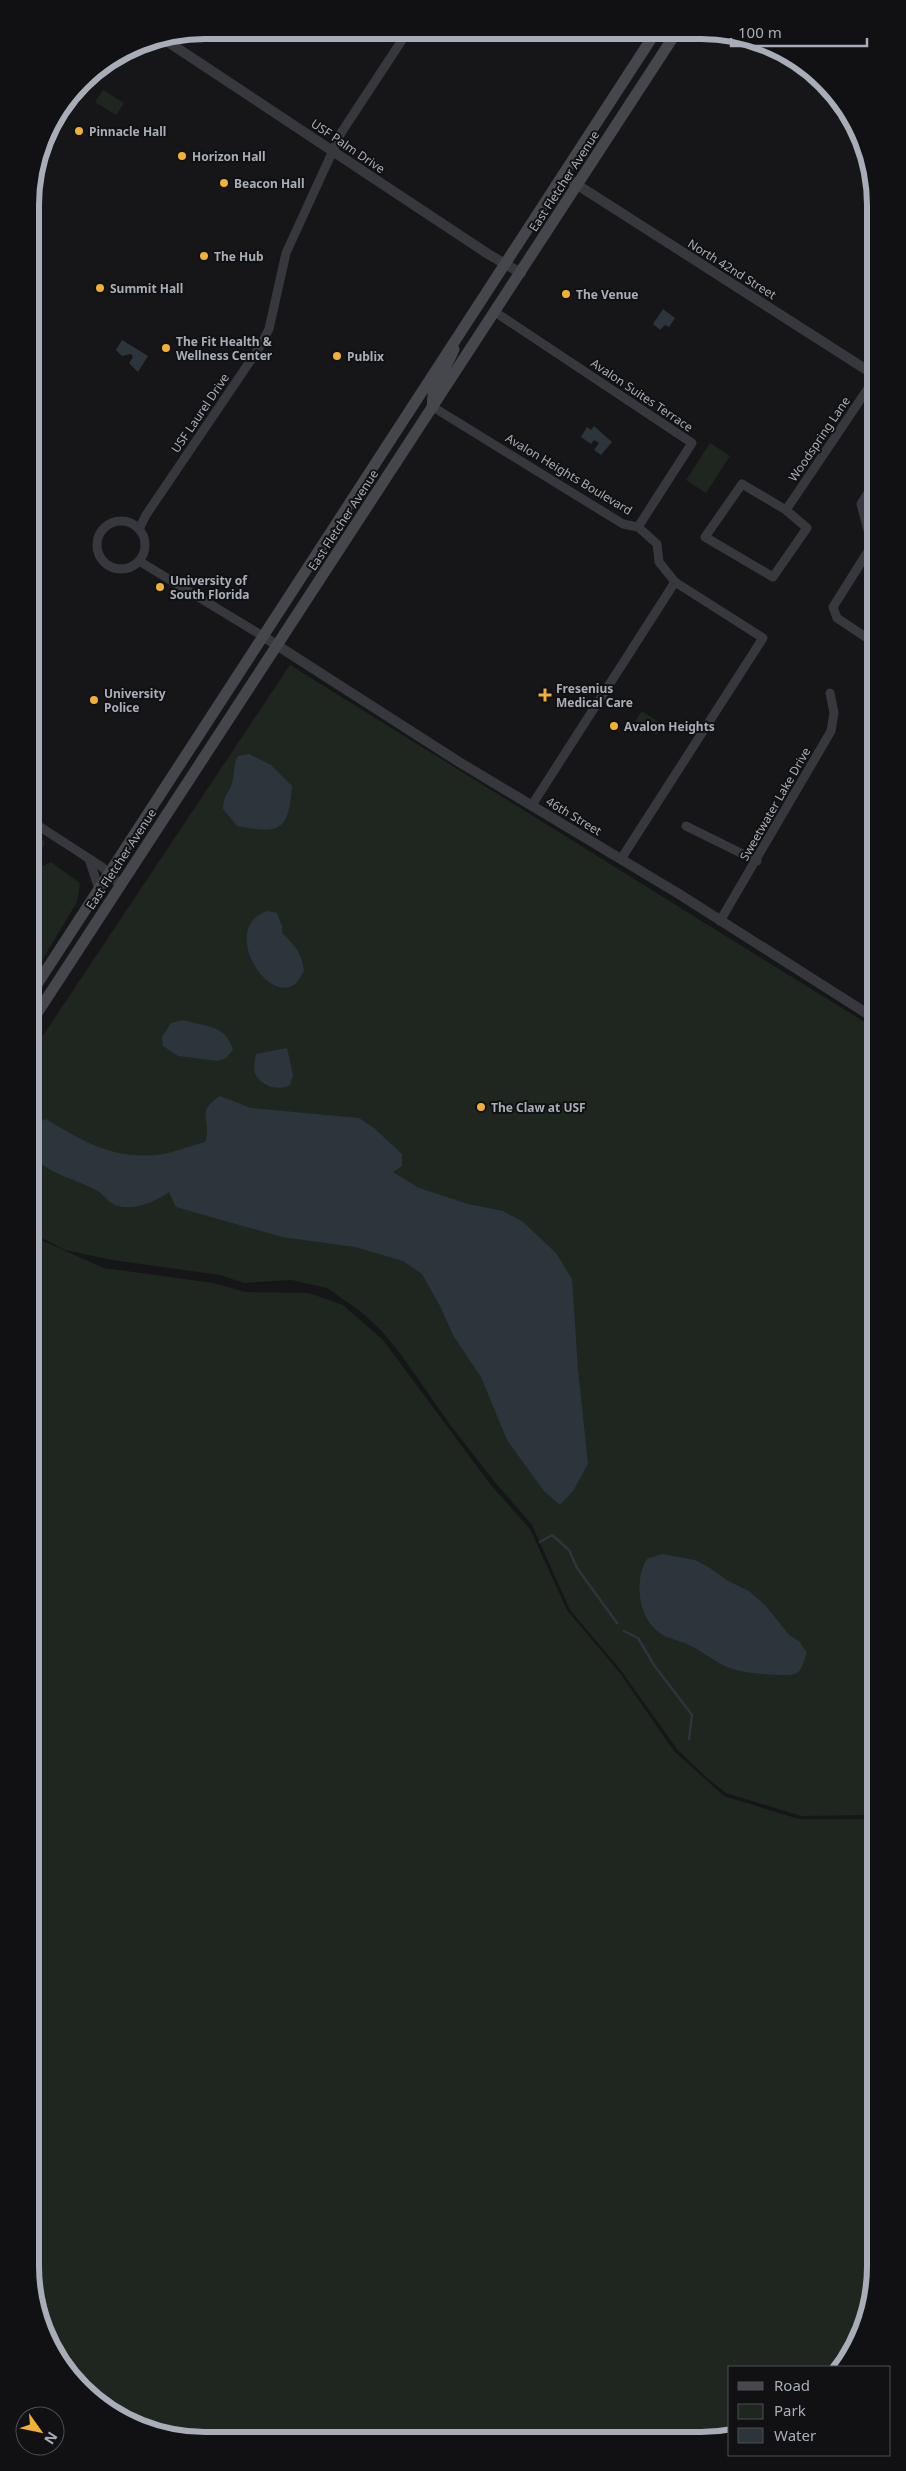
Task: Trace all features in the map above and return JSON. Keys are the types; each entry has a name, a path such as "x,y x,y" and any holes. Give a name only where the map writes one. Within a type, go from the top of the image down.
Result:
{"main road":[{"name":"East Fletcher Avenue","path":"39,981 99,889 106,870 651,39"},
{"name":"East Fletcher Avenue","path":"39,1010 672,39"},
{"path":"433,407 432,391 444,372 461,328"}],"street":[{"path":"334,150 341,133 403,39"},
{"name":"USF Palm Drive","path":"169,43 521,273"},
{"name":"USF Laurel Drive","path":"139,529 146,515 259,348 269,329 279,277 286,253 334,150"},
{"name":"North 42nd Street","path":"562,175 867,370"},
{"name":"Avalon Suites Terrace","path":"495,312 692,443 638,527"},
{"name":"Woodspring Lane","path":"786,510 867,390"},
{"name":"Avalon Heights Boulevard","path":"433,407 623,524 638,527 657,544 660,562 674,582"},
{"path":"742,484 786,510 807,528 773,577 705,537 742,484"},
{"path":"867,494 861,504 867,526"},
{"path":"127,521 139,529 144,538 145,546 139,561 125,569 110,567 99,556 97,541 104,527 112,522 127,521"},
{"path":"867,553 833,607 837,618 867,638"},
{"path":"139,561 261,636"},
{"path":"532,805 674,582 763,638 621,859"},
{"name":"46th Street","path":"261,636 459,762 621,859 796,967 867,1013"},
{"name":"Sweetwater Lake Drive","path":"720,921 757,861 830,731 834,712 830,693"},
{"path":"39,826 106,870 120,885"},
{"path":"686,826 757,861"},
{"path":"89,859 99,889"}],"green space":[{"path":"103,90 124,103 116,115 95,102"},
{"path":"710,443 730,456 706,493 686,480"},
{"path":"290,665 867,1024 867,1815 801,1816 726,1793 708,1779 677,1749 619,1668 570,1610 532,1525 494,1481 451,1426 402,1356 381,1330 360,1311 327,1288 291,1280 244,1283 220,1275 112,1260 65,1250 39,1237 39,1042"},
{"path":"642,711 663,725 657,735 635,721"},
{"path":"39,837 45,842 39,858"},
{"path":"51,862 80,883 77,902 39,965 39,868"},
{"path":"39,1239 104,1268 214,1283 245,1292 309,1293 343,1305 383,1340 490,1484 530,1529 567,1610 620,1673 674,1751 724,1796 799,1819 867,1819 867,2277 862,2309 855,2330 834,2366 728,2366 728,2430 723,2431 204,2432 183,2431 151,2423 131,2415 112,2404 87,2384 67,2359 56,2340 48,2320 40,2288"}],"water":[{"path":"663,309 675,318 669,327 665,325 660,330 653,324"},
{"path":"122,340 148,356 138,372 129,363 133,357 131,354 122,356 116,350"},
{"path":"594,426 612,442 601,455 594,450 599,443 594,440 591,444 581,437 587,427 591,430"},
{"path":"249,754 271,765 292,786 288,813 279,826 272,829 263,830 237,826 223,809 224,801 231,787 238,756"},
{"path":"268,911 277,913 282,926 282,933 294,946 301,959 304,971 292,986 280,987 269,982 259,972 251,959 247,944 248,930 254,919"},
{"path":"183,1020 220,1031 230,1042 233,1050 226,1058 218,1061 178,1056 163,1046 162,1037 171,1023"},
{"path":"287,1048 293,1075 290,1085 277,1088 264,1083 257,1077 255,1072 256,1054"},
{"path":"220,1096 251,1108 359,1118 374,1128 402,1154 402,1166 393,1172 419,1188 468,1204 503,1211 523,1222 556,1253 572,1279 578,1369 588,1464 573,1491 560,1505 544,1491 507,1440 481,1377 453,1335 440,1306 422,1274 403,1261 355,1247 282,1237 176,1207 169,1192 156,1200 140,1206 117,1206 94,1189 52,1171 39,1161 39,1123 46,1119 98,1147 126,1154 141,1156 157,1155 205,1142 207,1134 206,1112 212,1102"},
{"path":"662,1554 695,1560 728,1581 749,1591 766,1606 789,1635 799,1641 807,1653 799,1671 792,1674 777,1675 736,1670 689,1645 667,1637 655,1629 644,1614 641,1604 640,1585 643,1567 647,1559"}],"waterway":[{"path":"540,1542 552,1535 569,1550 577,1568 617,1623"},
{"path":"624,1631 638,1638 654,1665 692,1715 689,1739"}],"place":[{"name":"Pinnacle Hall","path":"79,131"},
{"name":"Horizon Hall","path":"182,156"},
{"name":"Beacon Hall","path":"224,183"},
{"name":"The Hub","path":"204,256"},
{"name":"Summit Hall","path":"100,288"},
{"name":"The Venue","path":"566,294"},
{"name":"The Fit Health & Wellness Center","path":"166,348"},
{"name":"Publix","path":"337,356"},
{"name":"University of South Florida","path":"160,587"},
{"name":"Fresenius Medical Care","path":"545,695"},
{"name":"University Police","path":"94,700"},
{"name":"Avalon Heights","path":"614,726"},
{"name":"The Claw at USF","path":"481,1107"}]}
